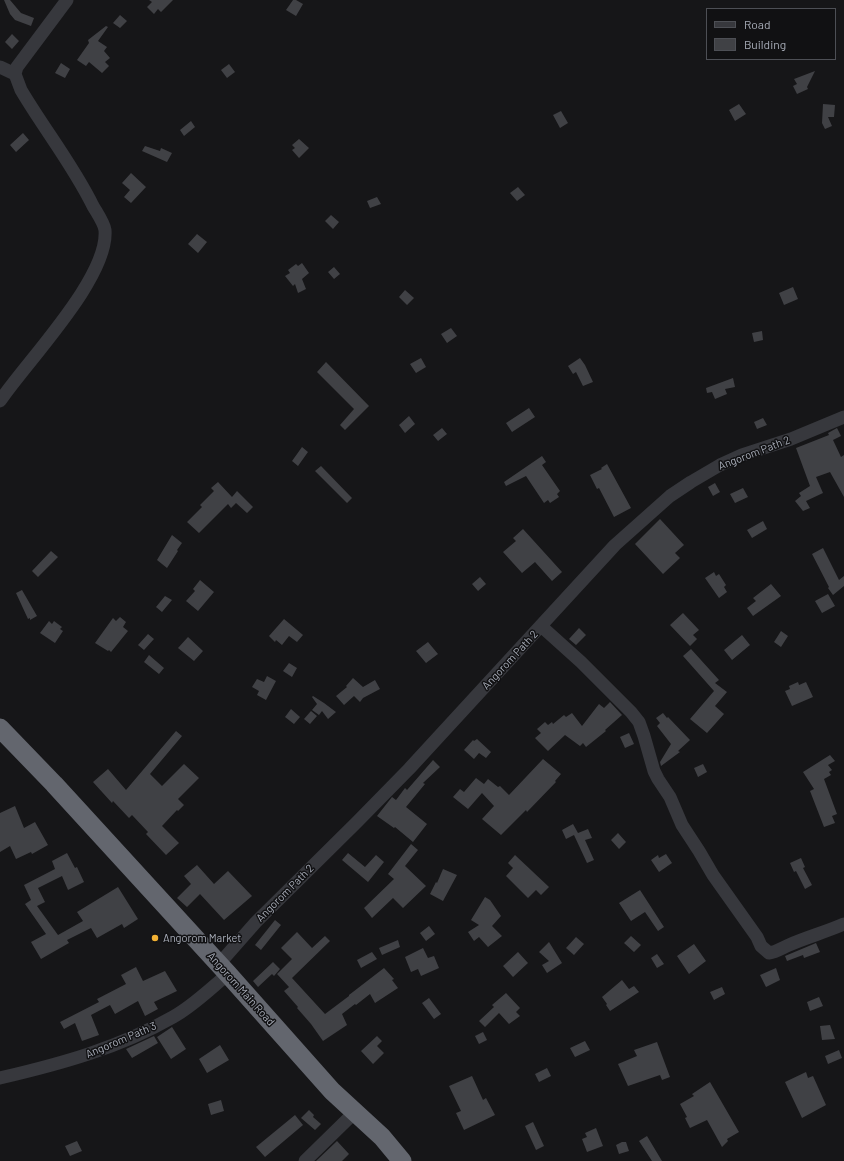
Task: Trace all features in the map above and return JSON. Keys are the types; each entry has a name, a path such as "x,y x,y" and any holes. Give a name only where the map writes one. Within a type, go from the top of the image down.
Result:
{"highway":[{"name":"Angorom Main Road","path":"0,728 54,784 332,1090 382,1138 402,1161"}],"street":[{"path":"0,401 28,363 49,340 91,277 103,246 105,230 86,191 21,90 15,74 17,67 67,0"},
{"path":"0,67 15,74"},
{"name":"Angorom Path 2","path":"223,969 256,922 399,779 615,545 670,496 714,468 742,455 791,439 844,417"},
{"path":"541,626 581,662 631,712 638,722 654,771 670,797 682,825 700,851 713,875 765,951 768,953 774,952 844,924"},
{"name":"Angorom Path 3","path":"0,1078 61,1063 126,1040 174,1017 199,999 223,969"},
{"path":"305,1161 355,1112"}],"building":[{"path":"4,0 10,0 21,13 34,18 31,26 15,20 10,14"},
{"path":"149,0 173,0 161,12 158,9 154,14 147,7 152,2"},
{"path":"293,0 303,4 296,16 286,10"},
{"path":"120,15 127,21 120,28 113,23"},
{"path":"106,26 108,27 98,41 107,47 104,51 110,58 105,62 109,66 102,73 89,62 86,66 77,60 89,43 88,40"},
{"path":"12,34 19,41 12,49 5,42"},
{"path":"61,63 70,69 65,78 55,73"},
{"path":"229,64 235,72 227,78 221,70"},
{"path":"815,71 807,87 808,89 797,94 793,86 797,84 794,79"},
{"path":"739,104 746,114 735,121 729,110"},
{"path":"823,104 835,105 834,117 828,117 832,126 825,129 822,123"},
{"path":"561,111 568,123 560,128 553,115"},
{"path":"191,121 195,127 184,136 180,130"},
{"path":"23,133 29,140 16,152 10,145"},
{"path":"299,139 309,148 299,158 292,150 295,148 292,145"},
{"path":"145,146 160,151 161,148 172,153 167,162 142,151"},
{"path":"131,173 146,187 131,203 124,197 130,190 122,183"},
{"path":"518,187 525,195 517,201 510,193"},
{"path":"377,197 381,204 370,208 367,201"},
{"path":"331,215 339,222 333,229 325,221"},
{"path":"197,234 207,242 198,253 188,244"},
{"path":"302,263 309,273 302,279 306,289 298,293 295,284 293,286 285,276 290,273 288,270 296,264 298,266"},
{"path":"334,267 340,274 334,279 328,272"},
{"path":"793,287 798,299 784,305 779,293"},
{"path":"405,290 414,298 407,305 399,297"},
{"path":"451,328 457,336 447,343 441,334"},
{"path":"762,331 763,340 754,342 752,333"},
{"path":"421,358 426,367 416,373 410,364"},
{"path":"580,358 593,382 583,386 576,372 573,374 568,366"},
{"path":"326,362 369,406 345,430 340,425 354,409 317,372"},
{"path":"733,378 735,387 725,389 727,394 715,399 712,392 707,393 706,388"},
{"path":"529,408 535,417 512,432 506,423"},
{"path":"409,416 415,424 405,433 399,425"},
{"path":"763,418 767,425 757,429 754,422"},
{"path":"442,428 447,434 438,441 433,435"},
{"path":"837,428 841,436 833,440 841,457 844,455 844,497 830,472 816,477 823,493 806,501 810,508 803,511 795,501 801,496 799,493 810,486 796,448 829,435 828,433"},
{"path":"302,447 308,452 298,466 292,461"},
{"path":"542,456 546,462 542,465 560,491 557,494 559,497 550,503 548,500 544,503 526,476 506,486 504,482"},
{"path":"607,464 631,508 614,517 599,488 597,489 590,475 602,469 601,468"},
{"path":"321,466 352,498 347,503 315,471"},
{"path":"218,482 232,497 237,491 253,507 247,513 236,503 231,508 228,504 199,533 187,522 202,507 200,505 214,491 211,488"},
{"path":"715,483 720,492 713,496 708,487"},
{"path":"743,488 748,497 735,503 730,494"},
{"path":"660,519 684,545 675,553 680,558 663,574 635,544"},
{"path":"763,521 767,529 752,538 747,530"},
{"path":"523,529 562,572 552,581 535,562 522,573 503,552 516,541 513,538"},
{"path":"172,535 182,543 167,568 157,560"},
{"path":"823,548 839,580 844,576 844,586 833,595 828,588 829,587 812,554"},
{"path":"51,551 58,557 38,577 32,571"},
{"path":"714,572 716,576 719,574 726,585 724,587 727,592 719,598 705,578"},
{"path":"480,577 486,584 478,591 472,584"},
{"path":"200,580 214,592 198,611 186,601 195,591 193,589"},
{"path":"771,584 781,596 753,616 747,608 756,601 753,598"},
{"path":"22,590 37,616 30,620 30,618 28,619 16,593"},
{"path":"828,594 835,606 822,613 815,601"},
{"path":"165,596 172,600 162,612 156,607"},
{"path":"683,613 699,630 693,635 697,639 690,646 670,625"},
{"path":"120,617 126,622 123,627 128,631 111,652 95,643 113,618 116,621"},
{"path":"284,619 303,635 297,642 289,636 282,645 276,640 275,642 269,636"},
{"path":"49,621 52,624 54,621 62,627 60,629 63,631 55,643 40,633"},
{"path":"579,628 586,635 576,645 569,639"},
{"path":"781,631 788,636 781,647 774,642"},
{"path":"148,634 154,639 144,650 138,645"},
{"path":"742,635 750,645 732,660 724,650"},
{"path":"188,637 203,651 194,661 178,648"},
{"path":"428,642 438,654 426,663 416,651"},
{"path":"691,649 719,680 715,683 727,692 715,706 724,714 707,733 690,719 714,691 683,656"},
{"path":"149,655 164,668 159,674 144,662"},
{"path":"289,663 297,668 292,677 283,671"},
{"path":"267,676 276,681 266,700 257,695 259,691 252,687 257,679 264,682"},
{"path":"353,678 363,687 375,680 380,689 363,698 360,702 354,696 344,705 336,696 347,687 346,686"},
{"path":"798,682 799,685 806,682 813,697 792,706 785,691 790,689 789,686"},
{"path":"313,696 336,712 328,719 322,711 319,715 312,710 317,704 312,697"},
{"path":"610,702 622,715 605,730 606,731 586,747 583,743 580,746 565,735 548,751 535,738 541,733 537,729 545,722 548,725 552,722 553,724 564,715 566,717 572,713 582,726 599,704 604,708"},
{"path":"291,709 300,717 294,724 285,717"},
{"path":"311,711 317,716 310,724 304,719"},
{"path":"663,713 690,740 678,751 680,752 661,766 660,762 671,744 657,726 660,723 656,718"},
{"path":"176,731 182,736 150,774 162,786 184,764 199,778 178,799 184,805 178,811 177,810 162,826 179,843 166,855 146,834 148,832 132,815 129,818 113,801 112,803 93,782 108,769 126,790"},
{"path":"629,733 634,744 625,748 620,737"},
{"path":"477,739 491,752 486,758 479,753 474,759 464,750 473,740 474,741"},
{"path":"830,755 835,761 828,765 832,770 829,772 831,775 824,779 837,814 832,816 835,823 824,827 810,791 814,789 803,772"},
{"path":"543,759 561,774 555,781 556,782 527,812 526,810 501,835 482,819 494,806 482,793 468,809 453,797 460,789 464,792 476,778 484,784 488,779 498,787 500,786 509,795"},
{"path":"433,760 440,767 423,783 425,784 406,807 427,824 413,842 395,827 394,828 377,816 392,797 396,800 405,788 407,790"},
{"path":"703,764 707,772 698,777 694,768"},
{"path":"15,806 24,828 35,822 48,845 32,854 31,852 16,859 10,846 0,852 0,813"},
{"path":"573,824 578,833 588,829 592,838 585,840 594,860 587,863 574,835 566,839 562,830"},
{"path":"618,833 626,842 619,849 611,840"},
{"path":"411,844 418,850 405,866 426,886 403,908 393,898 372,918 364,908 394,879 388,874"},
{"path":"67,853 75,868 77,867 84,882 68,890 62,876 38,888 45,902 37,906 58,935 83,921 77,912 118,887 138,919 124,928 122,924 97,938 91,928 67,940 69,943 41,959 31,942 46,934 25,904 31,900 24,885 55,869 52,861"},
{"path":"348,853 365,867 376,855 384,862 368,882 342,860"},
{"path":"666,854 672,863 659,872 651,860 658,855 659,858"},
{"path":"515,855 549,887 541,895 536,890 528,898 506,876 513,868 508,863"},
{"path":"801,858 805,867 803,868 812,885 805,889 790,863"},
{"path":"197,865 214,884 228,871 252,896 224,920 200,894 187,907 177,898 191,884 184,876"},
{"path":"443,869 457,875 443,901 430,894"},
{"path":"640,890 664,927 658,931 645,912 631,921 619,903"},
{"path":"485,897 490,900 501,916 492,926 502,936 488,947 479,937 474,941 468,932 479,925 471,920"},
{"path":"275,920 281,925 261,950 255,945"},
{"path":"429,926 435,934 426,941 420,933"},
{"path":"297,932 312,948 325,936 330,941 292,978 325,1014 384,968 394,979 392,980 398,988 375,1003 370,994 356,1005 355,1004 342,1014 347,1025 323,1041 284,991 289,987 277,974 292,959 281,948"},
{"path":"631,936 641,945 634,952 624,943"},
{"path":"576,937 584,944 574,955 566,948"},
{"path":"398,940 400,947 382,955 379,948"},
{"path":"549,942 562,963 547,973 542,965 549,961 539,952"},
{"path":"816,943 820,952 804,958 803,955 787,961 785,956"},
{"path":"694,944 706,961 689,974 677,956"},
{"path":"423,948 428,958 434,956 439,968 421,976 418,969 411,972 405,957"},
{"path":"372,952 377,959 361,968 357,960"},
{"path":"518,952 528,963 513,977 503,966"},
{"path":"657,954 664,964 657,968 651,958"},
{"path":"273,962 280,969 274,976 272,974 258,987 253,981"},
{"path":"136,967 143,981 165,971 177,991 154,1002 158,1009 145,1016 138,1001 115,1014 110,1005 91,1015 99,1035 82,1041 75,1023 64,1029 60,1022 99,1002 97,999 126,984 121,975"},
{"path":"776,968 780,980 766,987 760,975"},
{"path":"622,980 629,989 634,986 639,992 610,1011 602,997"},
{"path":"722,987 725,994 714,1000 710,992"},
{"path":"506,993 520,1008 516,1012 520,1016 509,1024 499,1013 485,1027 479,1021 494,1007 492,1005"},
{"path":"819,997 823,1006 810,1011 807,1002"},
{"path":"429,998 441,1014 434,1019 422,1003"},
{"path":"830,1025 835,1039 822,1040 820,1026"},
{"path":"172,1027 186,1049 171,1059 157,1037"},
{"path":"483,1032 487,1040 479,1044 475,1036"},
{"path":"154,1036 158,1043 132,1058 126,1049"},
{"path":"377,1036 382,1041 377,1046 384,1053 373,1064 361,1051"},
{"path":"585,1041 590,1050 575,1057 570,1048"},
{"path":"657,1042 670,1077 662,1080 660,1075 628,1086 618,1064 637,1056 634,1050"},
{"path":"220,1045 229,1060 207,1073 199,1059"},
{"path":"839,1050 842,1058 828,1064 825,1056"},
{"path":"547,1068 551,1076 539,1082 535,1074"},
{"path":"806,1072 808,1078 813,1076 826,1105 802,1118 785,1082"},
{"path":"472,1076 483,1100 486,1098 495,1115 464,1130 456,1113 461,1111 449,1086"},
{"path":"710,1082 739,1132 727,1139 728,1141 722,1147 707,1120 690,1128 685,1118 687,1117 680,1104 694,1096 692,1094"},
{"path":"221,1100 224,1111 211,1115 208,1104"},
{"path":"309,1110 314,1115 313,1117 321,1124 315,1130 301,1118"},
{"path":"295,1115 303,1125 265,1157 256,1147"},
{"path":"533,1122 544,1146 536,1150 525,1126"},
{"path":"596,1128 603,1146 587,1152 582,1139 587,1137 585,1133"},
{"path":"647,1136 662,1161 652,1161 639,1141"},
{"path":"77,1141 82,1151 70,1156 65,1146"},
{"path":"337,1141 349,1154 342,1161 316,1161"},
{"path":"626,1142 629,1151 619,1154 616,1145"}],"place":[{"name":"Angorom Market","path":"155,938"}]}
